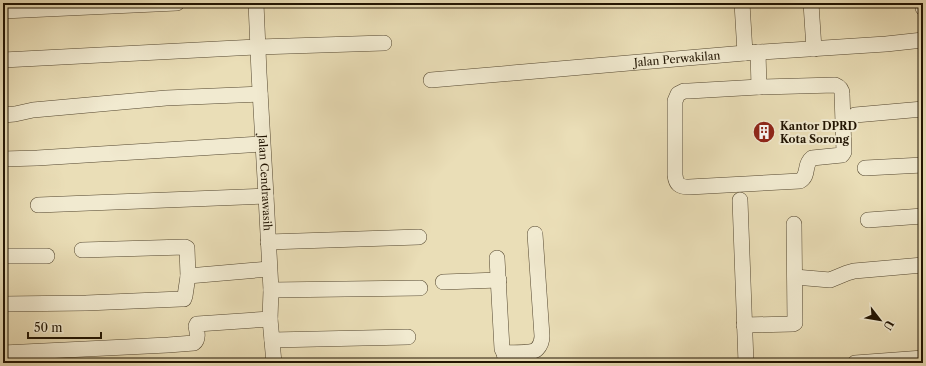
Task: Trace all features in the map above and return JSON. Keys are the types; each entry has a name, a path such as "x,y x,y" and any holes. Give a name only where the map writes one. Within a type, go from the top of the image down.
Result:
{"street":[{"path":"3,11 177,3"},
{"name":"Jalan Cendrawasih","path":"256,3 262,144 271,290 270,319 274,363"},
{"path":"742,3 759,87"},
{"path":"811,3 814,49"},
{"path":"923,3 923,8"},
{"name":"Jalan Perwakilan","path":"431,80 751,52 886,44 923,40"},
{"path":"3,60 258,47 384,43"},
{"path":"838,86 842,90 845,149 842,155 812,158 808,163 805,177 800,181 689,188 679,185 675,175 675,101 678,94 684,91 759,87 838,86"},
{"path":"3,115 33,110 166,98 260,94"},
{"path":"855,115 923,109"},
{"path":"3,160 262,144"},
{"path":"865,168 923,165"},
{"path":"38,205 266,196"},
{"path":"740,200 746,363"},
{"path":"868,220 923,216"},
{"path":"744,325 794,324 796,320 794,224"},
{"path":"497,258 502,350 505,358 534,350 538,348 541,341 542,336 535,234"},
{"path":"268,242 419,237"},
{"path":"3,304 86,303 184,299 186,296 188,276 187,248 185,247 82,250"},
{"path":"3,256 47,256"},
{"path":"795,277 830,280 854,271 923,265"},
{"path":"188,276 269,269"},
{"path":"443,282 499,280"},
{"path":"271,290 420,288"},
{"path":"3,353 168,346 194,343 197,340 196,326 198,324 270,319"},
{"path":"272,340 408,337"},
{"path":"855,363 923,358"}],"place":[{"name":"Kantor DPRD Kota Sorong","path":"764,132"}]}
